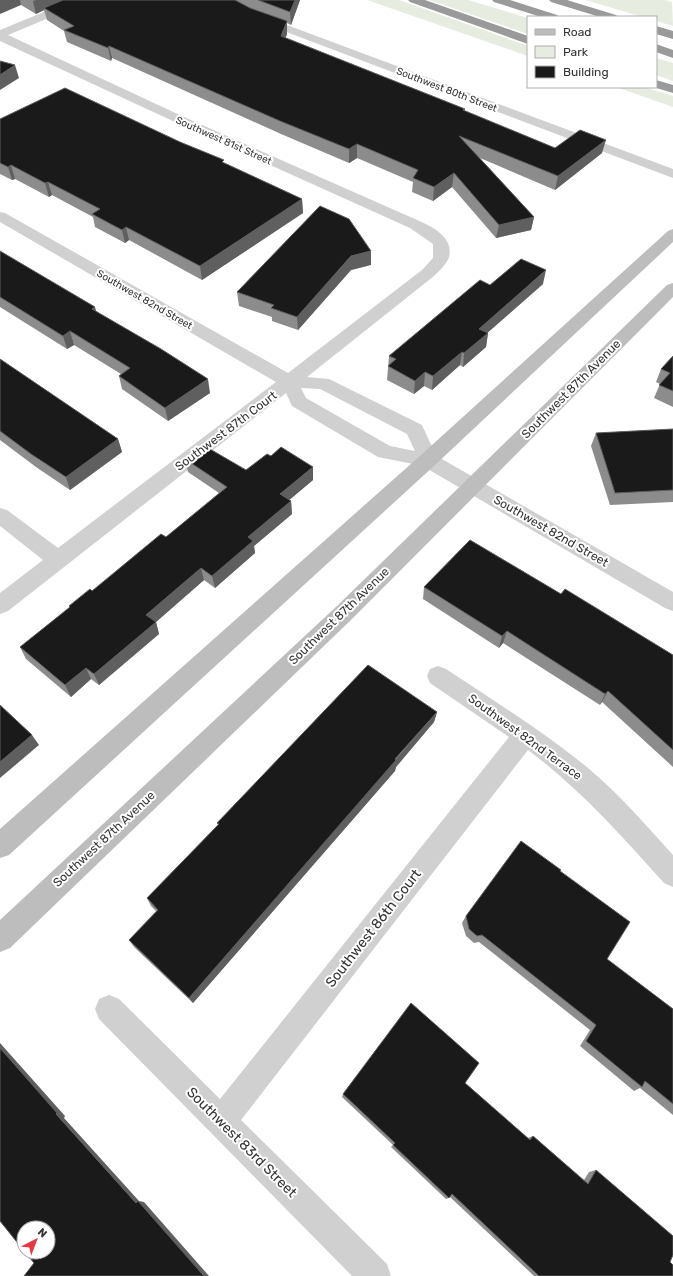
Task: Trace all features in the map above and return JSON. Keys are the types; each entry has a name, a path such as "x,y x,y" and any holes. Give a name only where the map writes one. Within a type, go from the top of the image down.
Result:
{"highway":[{"path":"414,0 527,40"},
{"path":"498,0 550,16"},
{"path":"555,0 609,16"},
{"path":"657,30 673,35"},
{"path":"657,48 673,54"},
{"path":"657,84 673,89"}],"main road":[{"path":"0,846 428,460 673,234"},
{"name":"Southwest 87th Avenue","path":"0,938 345,612 673,288"}],"street":[{"path":"0,35 83,0"},
{"name":"Southwest 80th Street","path":"222,0 261,19 673,174"},
{"name":"Southwest 81st Street","path":"0,35 172,117 402,219 434,237 440,243 442,250"},
{"name":"Southwest 82nd Street","path":"0,216 290,382 323,383 415,430 428,460"},
{"name":"Southwest 87th Court","path":"0,605 290,382 432,269 441,257 442,250"},
{"name":"Southwest 82nd Street","path":"290,382 298,402 385,452 428,460 673,602"},
{"path":"0,515 58,560"},
{"name":"Southwest 82nd Terrace","path":"438,676 525,735 580,777 605,800 673,874"},
{"name":"Southwest 86th Court","path":"221,1121 525,735"},
{"name":"Southwest 83rd Street","path":"109,1009 375,1276"}],"green space":[{"path":"367,0 399,0 527,46 527,56"},
{"path":"429,0 468,0 527,18 527,34"},
{"path":"585,0 664,0 672,2 673,26 657,21 657,16 640,16"},
{"path":"657,58 673,63 673,81 657,75"},
{"path":"619,88 647,88 673,96 673,107"}],"building":[{"path":"63,0 235,0 250,8 287,21 281,36 465,109 463,110 555,148 580,130 606,140 558,176 459,136 534,217 499,225 454,173 434,187 413,178 418,170 357,144 349,149 280,121 109,46 108,48 64,30 74,26 44,8"},
{"path":"258,0 295,0 290,12"},
{"path":"0,61 15,65 0,75"},
{"path":"65,88 180,142 224,160 222,162 302,199 200,266 126,227 122,230 92,214 100,209 48,182 45,183 11,165 8,167 0,163 0,119"},
{"path":"320,206 349,219 371,251 351,256 297,317 271,308 274,305 237,292"},
{"path":"0,251 95,307 92,309 161,349 208,379 165,408 119,376 130,368 70,331 63,336 0,297"},
{"path":"521,259 546,270 479,329 488,333 464,353 462,352 433,376 425,372 415,381 388,366 396,359 389,356 480,280 490,285"},
{"path":"673,356 673,391 659,385 670,373 661,369"},
{"path":"0,359 118,439 66,477 31,454 0,431"},
{"path":"673,429 673,490 615,493 596,433"},
{"path":"203,445 246,470 267,454 271,456 281,447 313,467 280,494 291,501 248,537 253,541 212,576 201,568 146,615 156,622 94,674 86,668 65,685 20,647 90,589 92,591 161,534 166,537 227,487 185,459"},
{"path":"470,540 561,594 565,589 673,655 673,750 608,691 605,694 507,631 502,636 424,587"},
{"path":"368,665 437,712 189,998 129,940 158,910 147,898 219,824 217,823"},
{"path":"0,705 32,735 0,762"},
{"path":"521,841 630,922 607,959 673,1009 673,1104 645,1081 642,1087 586,1041 596,1025 482,935 477,936 469,929 466,916"},
{"path":"411,1003 479,1063 465,1083 530,1140 533,1136 588,1184 596,1170 673,1236 673,1255 670,1262 673,1265 673,1276 539,1276 452,1194 449,1198 393,1145 395,1143 343,1094"},
{"path":"0,1048 57,1113 56,1114 136,1203 138,1201 204,1276 24,1276 34,1263 32,1260 56,1260 56,1220 16,1220 16,1241 0,1221"}]}
